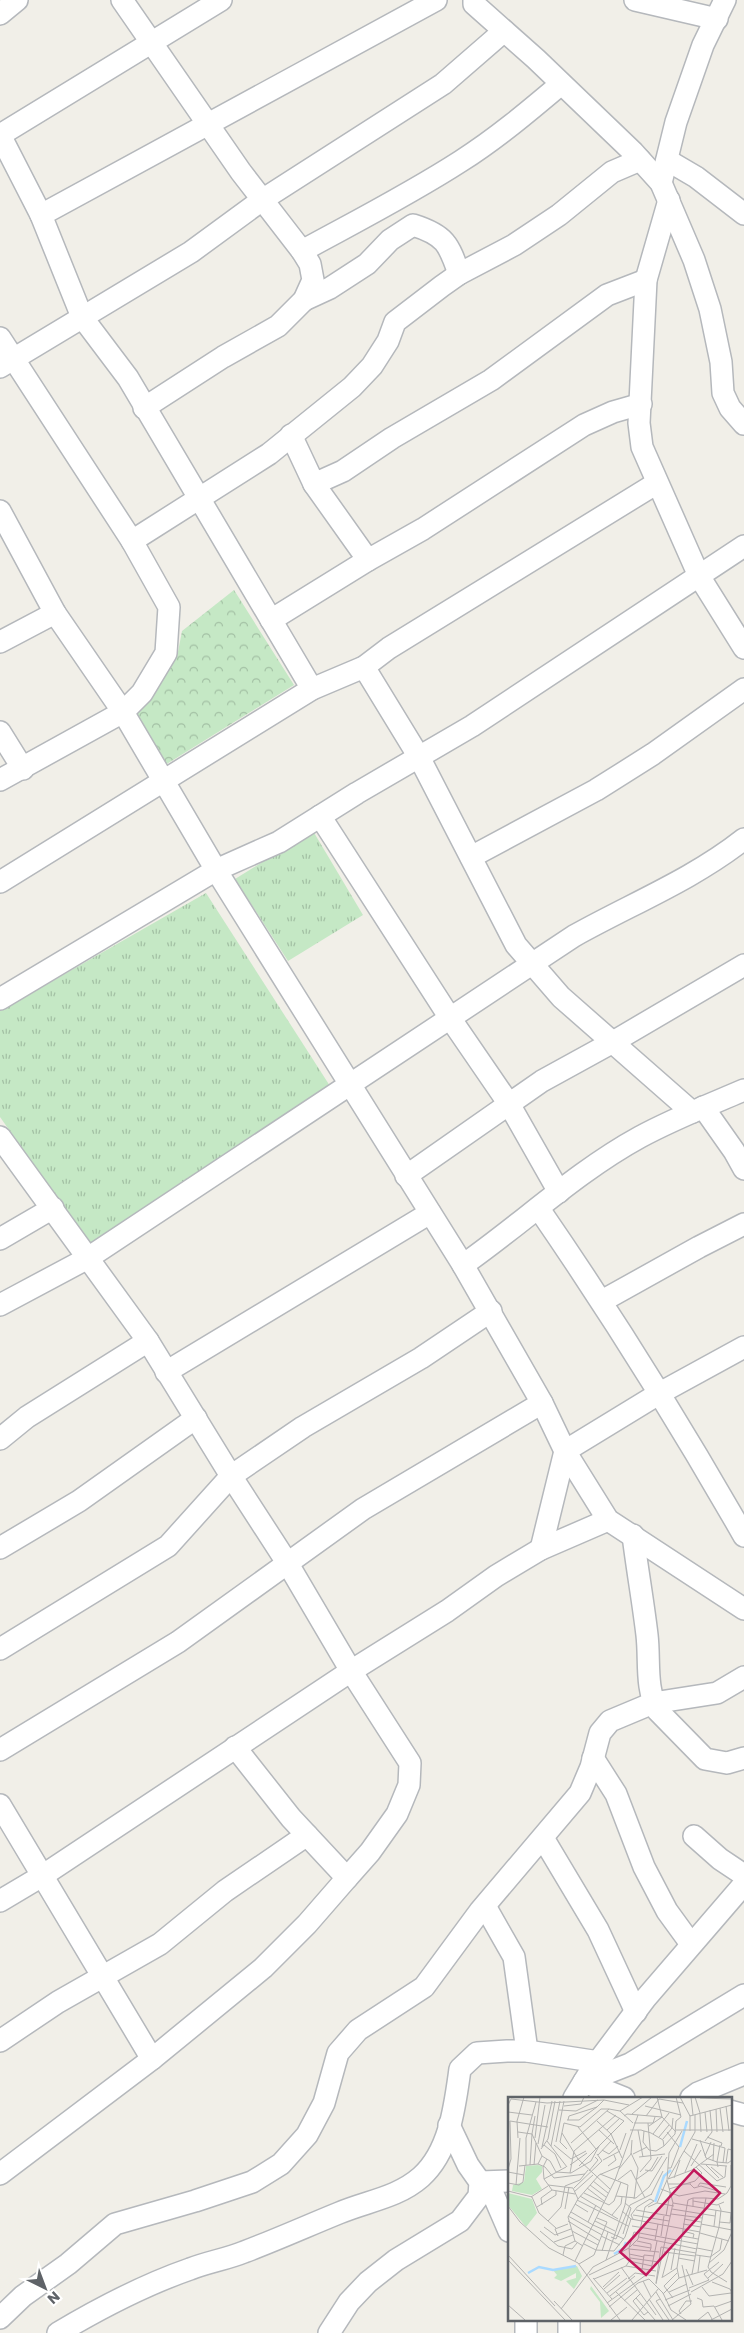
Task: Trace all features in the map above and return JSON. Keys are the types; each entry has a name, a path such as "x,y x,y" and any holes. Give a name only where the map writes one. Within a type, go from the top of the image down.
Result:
{"street":[{"path":"122,0 262,200 310,264 313,280 304,300"},
{"path":"221,0 151,41 0,135 41,215 82,316 128,378 144,408 312,689"},
{"path":"41,215 436,0"},
{"path":"474,0 474,4 640,160 666,192 694,260 710,308 720,362 723,393 730,408 744,424"},
{"path":"635,0 717,19"},
{"path":"725,0 703,45 676,122 667,160 666,192 646,280 639,424 642,447 699,576 744,648"},
{"path":"7,363 82,316 191,252 262,200 443,84 504,31"},
{"path":"302,251 414,190 462,161 515,123 561,84"},
{"path":"132,541 269,454 352,387 372,366 388,341 395,322 459,274 514,245 559,215 612,172 640,160"},
{"path":"667,160 696,177 744,214"},
{"path":"144,408 278,326 304,300 330,288 367,264 390,240 413,225 430,230 449,245 459,274"},
{"path":"314,484 343,470 392,438 491,380 608,295 646,280"},
{"path":"0,338 7,363 132,541 169,607 166,653 142,692 123,712 0,780"},
{"path":"271,620 368,560 423,529 584,425 613,412 641,404"},
{"path":"291,435 314,484 368,560"},
{"path":"0,882 164,783 312,689 364,667 397,643 657,483"},
{"path":"0,511 55,613 123,712 216,870 352,1085 406,1176 464,1265 542,1403 564,1451 608,1520 744,1609"},
{"path":"0,999 216,870 279,842 472,726 744,546"},
{"path":"0,642 55,613"},
{"path":"364,667 419,758 516,945 561,997 613,1042 698,1109 734,1151 744,1169"},
{"path":"471,857 596,790 653,754 744,689"},
{"path":"0,732 23,768"},
{"path":"320,816 450,1018 509,1104 559,1192"},
{"path":"0,1305 88,1258 207,1177 352,1085 532,965 614,914 696,873 744,838"},
{"path":"406,1176 542,1081 613,1042 744,965"},
{"path":"464,1265 539,1209 573,1180 639,1138 698,1109 744,1090"},
{"path":"0,1137 54,1208 148,1341 288,1564 350,1671 410,1763 409,1785 397,1814 370,1852 307,1924 262,1968 152,2059 0,2174"},
{"path":"0,1239 54,1208"},
{"path":"539,1209 602,1301 660,1393 744,1536"},
{"path":"166,1372 430,1214"},
{"path":"602,1301 744,1224"},
{"path":"0,1649 168,1546 231,1476 302,1427 420,1358 490,1311"},
{"path":"0,1439 27,1417 148,1341"},
{"path":"540,1549 564,1451 660,1393 743,1350"},
{"path":"0,1750 178,1642 288,1564 318,1539 378,1499 542,1403"},
{"path":"0,1548 79,1501 196,1418"},
{"path":"0,1900 42,1876 350,1671 447,1612 496,1576 540,1549 608,1520"},
{"path":"633,1535 647,1636 650,1689 654,1703 681,1735 705,1759 728,1763 744,1758"},
{"path":"0,2318 23,2296 68,2264 115,2224 252,2182 281,2164 307,2135 324,2103 338,2054 358,2030 424,1988 485,1906 580,1792 594,1758 600,1733 610,1721 654,1703 716,1693 744,1677"},
{"path":"235,1747 307,1836 347,1878"},
{"path":"594,1758 616,1794 644,1867 667,1911 691,1944"},
{"path":"0,1806 152,2059"},
{"path":"0,2040 58,2002 160,1944 225,1891 307,1836"},
{"path":"694,1836 720,1860 744,1875"},
{"path":"543,1838 598,1930 636,2012"},
{"path":"579,2090 636,2012 691,1944 744,1884"},
{"path":"485,1906 514,1957 527,2051"},
{"path":"579,2090 630,2064 744,1995"},
{"path":"58,2333 96,2311 152,2284 191,2268 243,2252 352,2207 403,2190 422,2176 440,2152 449,2124 460,2069 478,2053 527,2051 599,2062"},
{"path":"692,2097 744,2074"},
{"path":"579,2090 618,2097"},
{"path":"449,2124 468,2165 480,2182 493,2194 508,2229"},
{"path":"480,2182 508,2181"},
{"path":"329,2333 349,2302 368,2282 396,2260 460,2220 479,2196 480,2182"},
{"path":"526,2320 526,2333"},
{"path":"568,2333 569,2320"}],"green space":[{"path":"234,590 294,685 165,765 131,713 178,652 182,631"},
{"path":"313,831 363,915 288,961 235,879"},
{"path":"206,893 330,1086 90,1245 0,1117 0,1011"}]}
